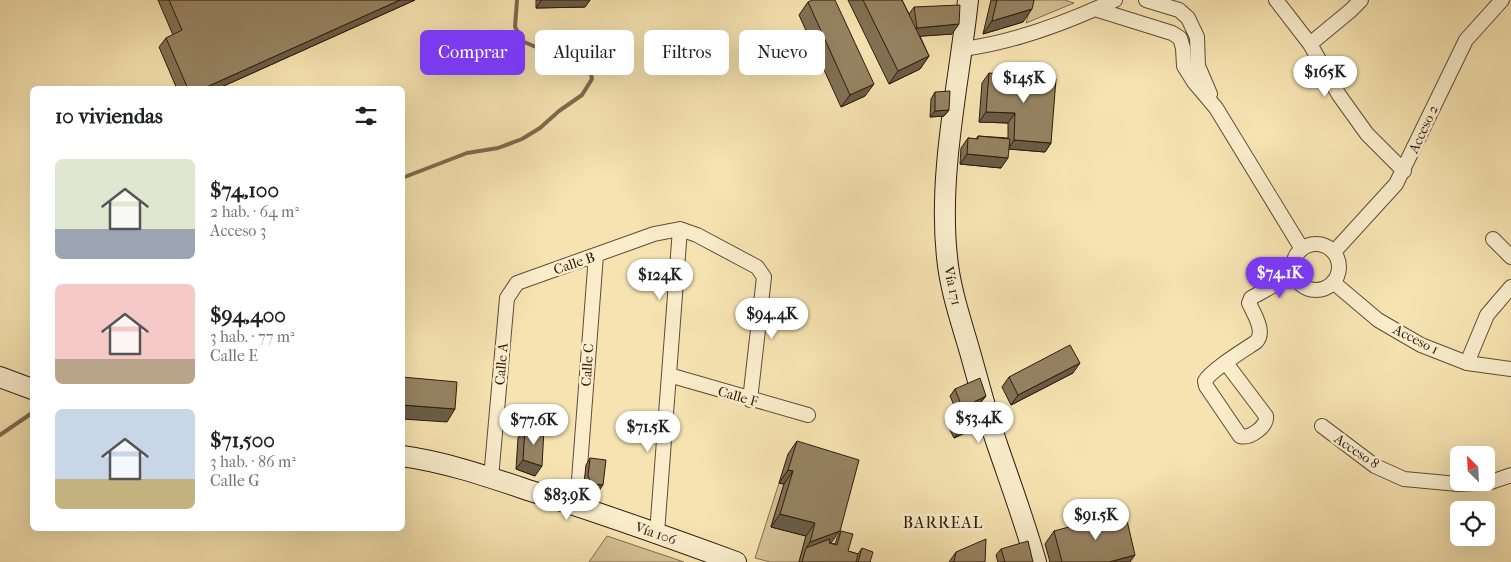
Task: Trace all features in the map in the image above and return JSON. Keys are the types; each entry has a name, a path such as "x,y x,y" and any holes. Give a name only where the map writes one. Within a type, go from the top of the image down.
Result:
{"main road":[{"name":"Vía 171","path":"968,0 947,169 945,225 947,258 959,315 982,394 1036,562"},
{"path":"5,379 30,388"},
{"name":"Vía 106","path":"405,456 427,459 491,478 657,533 736,562"}],"street":[{"path":"962,48 992,45 1034,33 1115,0"},
{"path":"1146,0 1179,10 1188,18 1197,37 1198,66 1216,108 1302,249"},
{"path":"1276,0 1310,44 1339,95 1367,134 1404,171"},
{"path":"1310,44 1361,0"},
{"name":"Acceso 2","path":"1334,252 1396,184 1404,171 1466,40 1502,0"},
{"path":"1095,9 1172,33 1180,38 1183,48 1184,66 1194,82 1216,108"},
{"path":"657,533 680,229 697,235 757,268 764,277 750,400"},
{"name":"Calle B","path":"517,283 654,234 680,229"},
{"path":"1493,239 1511,257"},
{"path":"1322,244 1334,252 1338,259 1339,267 1338,275 1333,282 1320,289 1312,289 1298,281 1294,274 1294,260 1302,249 1308,245 1322,244"},
{"name":"Calle C","path":"576,506 596,255"},
{"path":"1226,363 1266,416 1265,424 1249,436 1240,436 1206,386 1205,381 1207,377 1259,338 1261,333 1249,303 1251,298 1294,274"},
{"name":"Acceso 1","path":"1333,282 1378,320 1421,344 1467,363 1511,369"},
{"name":"Calle A","path":"491,478 507,298 517,283"},
{"path":"1467,363 1487,315 1511,287"},
{"name":"Calle F","path":"669,375 750,400 808,415"},
{"name":"Acceso 8","path":"1322,426 1375,466 1404,479 1458,484 1491,482 1511,475"}],"shaded area":[{"path":"1032,0 1065,0 1074,3 1026,23"},
{"path":"779,483 784,484 771,526 806,536 799,562 770,562 755,558"},
{"path":"607,536 684,562 589,562"}],"building":[{"path":"169,0 400,0 209,86 187,86 166,38 182,30"},
{"path":"812,0 835,0 874,84 850,95 825,40 825,30 821,30 808,2"},
{"path":"863,0 902,0 929,56 898,71"},
{"path":"997,0 1034,0 1032,9 992,21"},
{"path":"960,5 959,24 917,28 914,7"},
{"path":"989,73 1056,79 1051,143 1014,140 1015,113 986,112"},
{"path":"950,91 949,110 935,111 935,92"},
{"path":"978,136 1010,139 1008,158 967,154 968,138 978,139"},
{"path":"1070,345 1080,363 1018,395 1009,377"},
{"path":"405,377 457,382 455,409 405,405"},
{"path":"980,378 986,396 974,402 982,420 959,432 950,413 962,407 955,389"},
{"path":"525,428 544,429 542,466 523,460"},
{"path":"797,441 859,460 840,531 810,542 815,523 780,514 793,471 788,470"},
{"path":"590,458 606,460 603,485 592,484 588,476"},
{"path":"1125,512 1135,555 1109,562 1062,562 1054,531"},
{"path":"841,531 853,534 848,551 858,554 856,562 802,562 806,548 830,539 829,543 837,545"},
{"path":"986,539 985,562 954,562 956,552"},
{"path":"1028,541 1033,562 1005,562 1001,549"},
{"path":"862,548 873,552 870,562 858,562"}],"waterway":[{"path":"405,177 467,153 498,148 522,139 540,128 559,111 582,95 592,79 589,65 578,56 558,56 524,42 515,27 517,0"},
{"path":"0,435 30,414"}],"district":[{"name":"BARREAL","path":"943,522"}]}
